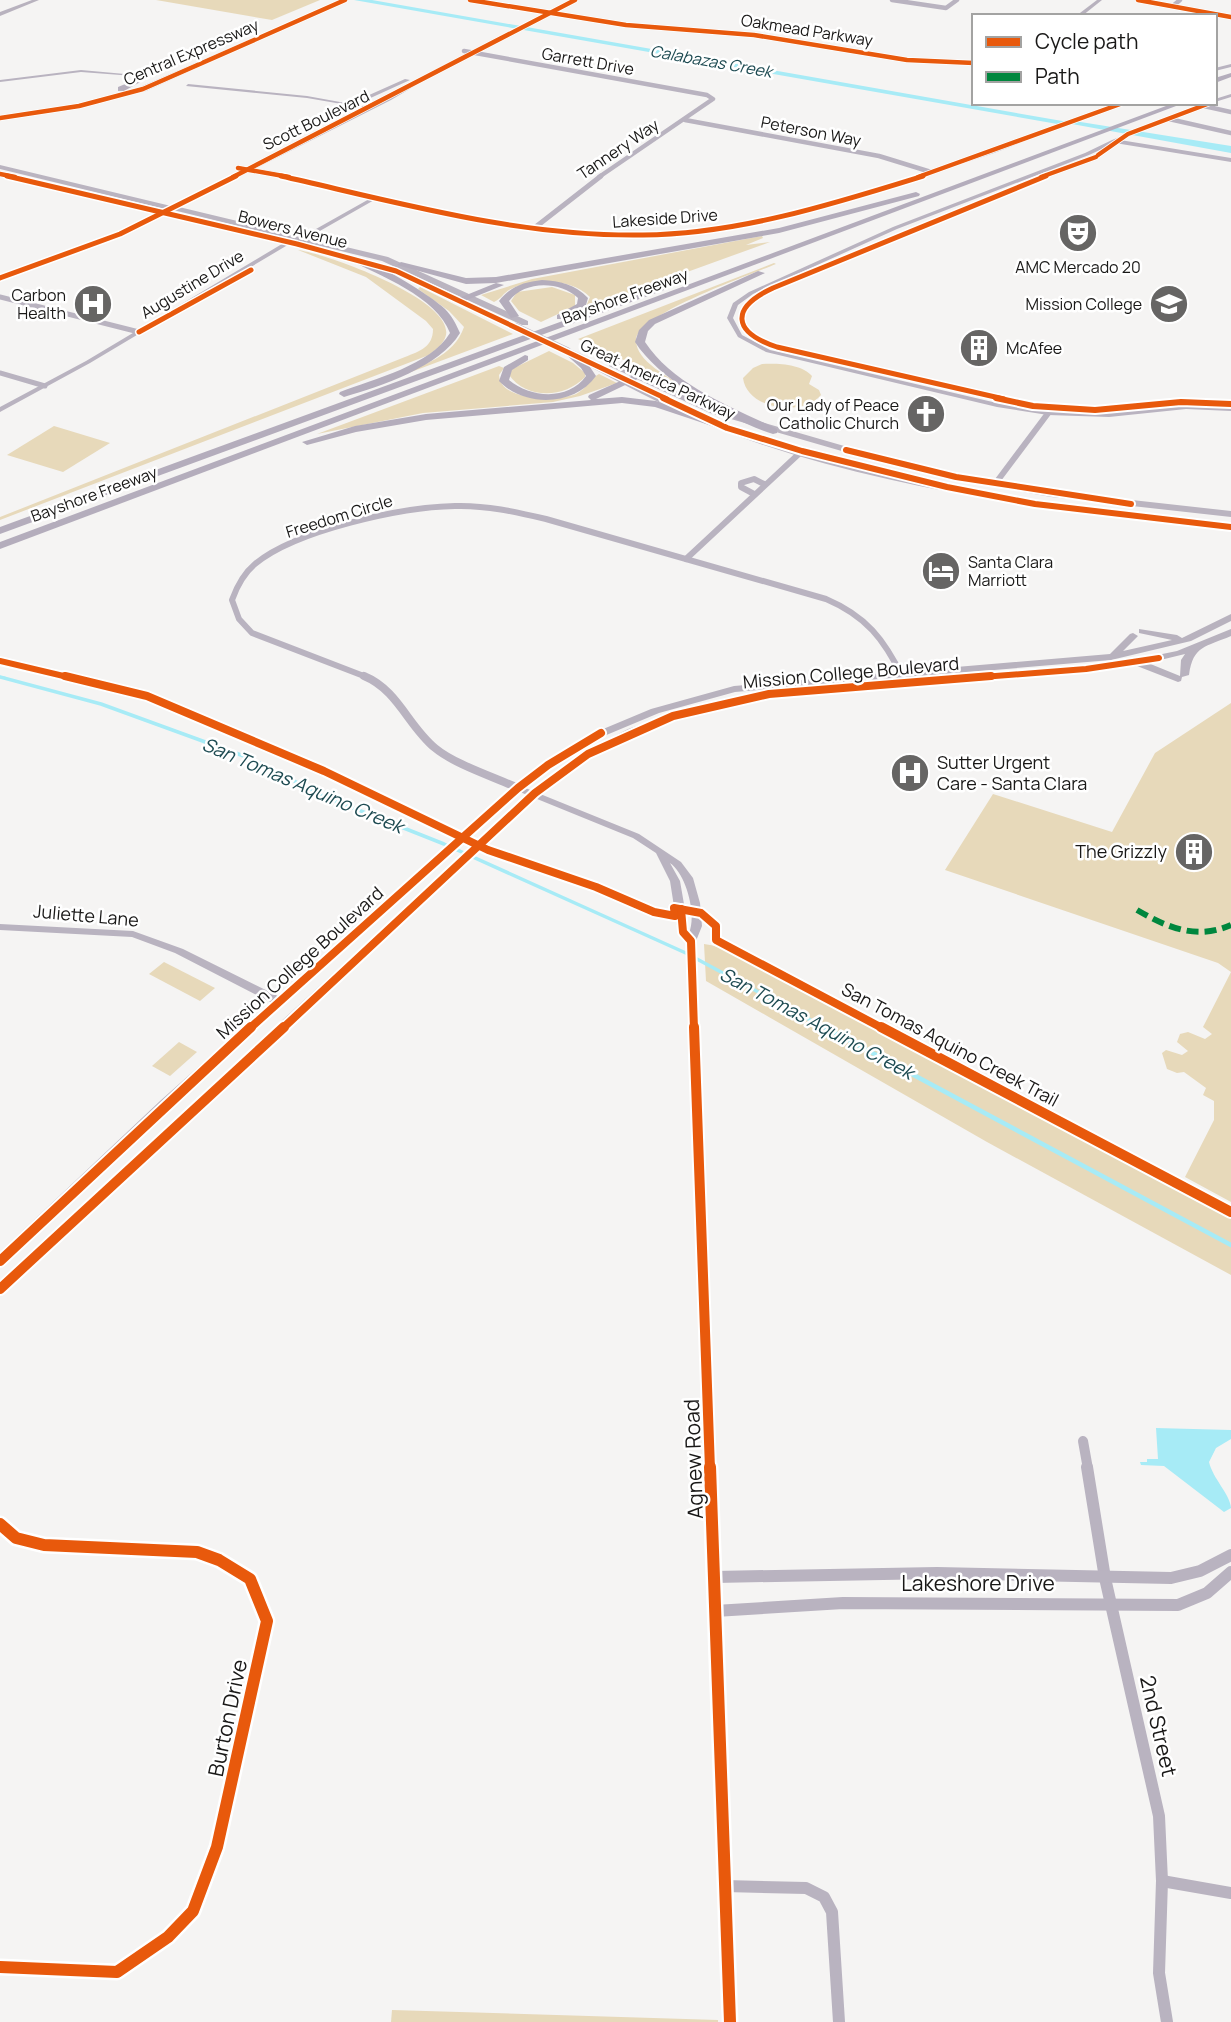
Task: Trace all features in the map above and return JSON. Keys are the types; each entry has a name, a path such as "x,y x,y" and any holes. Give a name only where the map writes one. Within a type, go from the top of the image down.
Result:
{"highway":[{"name":"Central Expressway","path":"0,116 75,102 139,84 328,0"},
{"name":"Central Expressway","path":"0,116 79,106 143,89 345,0"},
{"path":"134,75 149,75 207,54"},
{"path":"178,74 176,81 188,85"},
{"path":"75,102 132,84 140,79 134,75"},
{"path":"143,89 164,84 188,85"},
{"name":"Bayshore Freeway","path":"0,531 1151,105"},
{"name":"Bayshore Freeway","path":"0,546 1176,105"},
{"path":"401,265 480,282 779,230 916,194"},
{"path":"773,431 705,396 652,360 640,342 644,330 665,316 888,219 891,214"},
{"path":"186,463 211,449 432,357 452,342 455,328 443,313 397,281 350,257"},
{"path":"464,298 548,272"},
{"path":"387,389 545,324 581,305 583,298 575,290 559,285 523,286 508,294 504,301 518,322"},
{"path":"571,349 589,371 589,380 578,390 558,395 533,395 512,388 504,382 506,371 519,361 632,311"},
{"path":"557,406 595,396 639,376"},
{"path":"190,475 380,423 557,406 640,400 727,428"}],"main road":[{"path":"0,14 37,0"},
{"name":"Oakmead Parkway","path":"470,0 635,25 745,34 915,61 972,63"},
{"name":"Oakmead Parkway","path":"489,0 548,11"},
{"path":"548,11 565,0"},
{"path":"548,11 575,0"},
{"path":"1074,14 1089,0"},
{"path":"1081,14 1100,0"},
{"name":"Scott Boulevard","path":"0,278 105,240 351,105 468,52 548,11"},
{"name":"Scott Boulevard","path":"0,272 105,234 163,209 371,108 468,52"},
{"name":"Bowers Avenue","path":"0,167 163,209 401,265 464,298"},
{"name":"Bowers Avenue","path":"0,174 296,241 396,271 518,322 571,349"},
{"name":"Great America Parkway","path":"571,349 639,376 713,411 773,431 995,484 1121,503 1231,514"},
{"name":"Great America Parkway","path":"571,349 627,382 727,428 802,451 947,487 1035,504 1231,527"},
{"name":"Mission College Boulevard","path":"0,1289 535,793 607,743 680,714 769,694 1111,657 1188,639 1231,617"},
{"name":"Mission College Boulevard","path":"0,1261 165,1104 518,788 548,765 600,734 669,706 734,689 1139,663 1194,649 1231,632"},
{"path":"1111,657 1121,652 1137,634 1188,639"},
{"path":"1139,663 1181,677 1186,661 1194,649"},
{"path":"280,1002 299,1012"}],"street":[{"path":"892,0 946,8 957,0"},
{"path":"1138,0 1217,14"},
{"path":"1174,5 1180,0"},
{"name":"Garrett Drive","path":"468,52 707,95"},
{"path":"0,81 81,71 134,75"},
{"path":"188,85 307,97 371,108"},
{"name":"Tannery Way","path":"533,229 576,192 712,101 707,95"},
{"name":"Lakeside Drive","path":"238,167 533,229 617,236 699,232 781,216 931,172 1117,105"},
{"path":"1204,105 845,250 745,296 730,312 731,324 740,336 768,351 997,405 1109,415 1231,406"},
{"path":"1210,105 1231,113"},
{"path":"1169,119 1231,133"},
{"name":"Peterson Way","path":"685,120 879,156 931,172"},
{"path":"1114,141 1231,160"},
{"path":"1114,141 1096,157 926,221 753,299 741,313 742,324 749,333 777,347 1050,411 1103,410 1181,402 1231,406"},
{"name":"Augustine Drive","path":"0,410 376,197"},
{"path":"0,297 139,332"},
{"path":"0,373 45,386"},
{"path":"1206,407 1231,417"},
{"path":"995,484 1050,411"},
{"path":"686,559 802,451"},
{"path":"754,494 741,487 741,483 754,480 764,484"},
{"name":"Freedom Circle","path":"518,788 437,750 411,724 396,698 376,681 252,632 239,619 232,600 244,574 279,550 362,521 399,512 455,506 515,512 686,559 851,609 879,631 903,679"},
{"name":"Agnew Road","path":"518,788 636,836 657,849 675,881 683,932 691,941 730,2022"},
{"name":"Juliette Lane","path":"0,927 133,934 179,951 280,1002"},
{"name":"2nd Street","path":"1083,1441 1105,1578 1159,1816 1162,1881 1159,1973 1167,2022"},
{"name":"Burton Drive","path":"0,1524 16,1538 44,1545 197,1552 219,1560 250,1579 267,1621 217,1847 193,1911 168,1937 117,1972 0,1968"},
{"name":"Lakeshore Drive","path":"715,1577 937,1573 1171,1578 1200,1571 1231,1555"},
{"name":"Lakeshore Drive","path":"715,1611 843,1603 1178,1605 1207,1593 1231,1572"},
{"path":"1162,1881 1231,1893"},
{"path":"725,1886 806,1888 824,1897 832,1912 839,2022"}],"shaded area":[{"path":"156,0 320,0 272,20"},
{"path":"762,236 763,238 746,245 770,242 585,309 590,297 563,283 520,285 494,302 481,295 532,279"},
{"path":"298,250 359,269 410,293 430,307 443,321 446,335 443,341 429,355 0,520 0,517 411,355 431,340 433,329 426,321 366,277"},
{"path":"776,264 697,296 654,319 641,330 636,340 642,355 655,368 685,388 578,339"},
{"path":"420,287 513,334 395,378 445,353 453,346 464,327 449,311 418,289"},
{"path":"552,287 575,295 575,306 541,322 519,311 511,301 517,292"},
{"path":"549,351 573,363 585,373 585,377 567,389 545,393 525,389 509,375 512,369"},
{"path":"762,364 782,364 808,372 812,376 809,384 819,390 821,395 813,402 789,408 765,403 754,397 743,378 753,368"},
{"path":"499,366 504,368 499,375 502,384 519,395 531,397 556,398 576,394 599,374 617,383 553,402 423,413 317,434"},
{"path":"54,426 110,443 63,472 7,455"},
{"path":"1231,703 1231,972 1218,963 945,870 993,794 1112,832 1155,753"},
{"path":"704,944 723,949 781,975 1231,1215 1231,1275 987,1142 706,981"},
{"path":"164,962 215,988 200,1001 149,974"},
{"path":"1231,972 1231,1202 1185,1177 1214,1120 1214,1101 1203,1095 1206,1088 1184,1072 1177,1073 1167,1069 1162,1053 1166,1050 1182,1055 1188,1051 1177,1042 1180,1034 1188,1032 1205,1039 1212,1034 1203,1027"},
{"path":"179,1042 197,1052 170,1076 152,1066"},
{"path":"392,2010 718,2020 718,2022 391,2022"}],"water":[{"path":"1068,120 1231,146 1231,153 1061,122"},
{"path":"1156,1428 1231,1430 1231,1439 1216,1448 1209,1462 1231,1508 1224,1512 1164,1466 1141,1465 1140,1462 1147,1462 1147,1459 1158,1459"}],"waterway":[{"name":"Calabazas Creek","path":"358,0 1063,122"},
{"name":"San Tomas Aquino Creek","path":"5,678 0,677 101,704 252,759 323,796 444,844 688,954"},
{"name":"San Tomas Aquino Creek","path":"695,958 827,1029"},
{"name":"San Tomas Aquino Creek","path":"824,1027 1231,1245"}],"marked path":[{"path":"1137,910 1171,927 1195,933 1207,933 1231,925"}],"cycle path":[{"path":"0,118 79,106 143,89 345,0"},
{"path":"470,0 626,25 754,35 907,60 972,63"},
{"path":"0,278 120,234 389,99 436,71 575,0"},
{"path":"1138,0 1215,14"},
{"path":"1217,14 1231,17"},
{"path":"238,168 513,226 576,234 645,235 715,229 785,216 855,197 1118,105"},
{"path":"1098,155 1114,141 1128,134 1205,105"},
{"path":"1096,157 879,242 773,288 748,303 740,316 741,323 750,334 777,347 1033,406 1095,410 1181,402 1231,404"},
{"path":"0,174 297,244 396,271 727,428 802,451 947,487 1035,504 1231,527"},
{"path":"139,332 251,270"},
{"path":"846,450 956,477 1131,504"},
{"path":"0,1289 535,793 588,754 643,727 673,716 769,694 1086,669 1159,658"},
{"name":"San Tomas Aquino Creek Trail","path":"0,661 147,696 324,771 488,850 596,887 654,912 675,916 674,908 701,913 716,926 716,940 1231,1212"},
{"path":"0,1261 165,1104 518,788 548,765 601,733"},
{"path":"681,909 683,932 691,941 730,2022"},
{"path":"0,1524 16,1538 44,1545 197,1552 219,1560 250,1579 267,1621 217,1847 193,1911 168,1937 117,1972 0,1967"}],"place":[{"name":"AMC Mercado 20","path":"1078,233"},
{"name":"Carbon Health","path":"93,304"},
{"name":"Mission College","path":"1169,304"},
{"name":"McAfee","path":"979,348"},
{"name":"Our Lady of Peace Catholic Church","path":"926,414"},
{"name":"Santa Clara Marriott","path":"941,571"},
{"name":"Sutter Urgent Care - Santa Clara","path":"910,773"},
{"name":"The Grizzly","path":"1194,852"}]}
